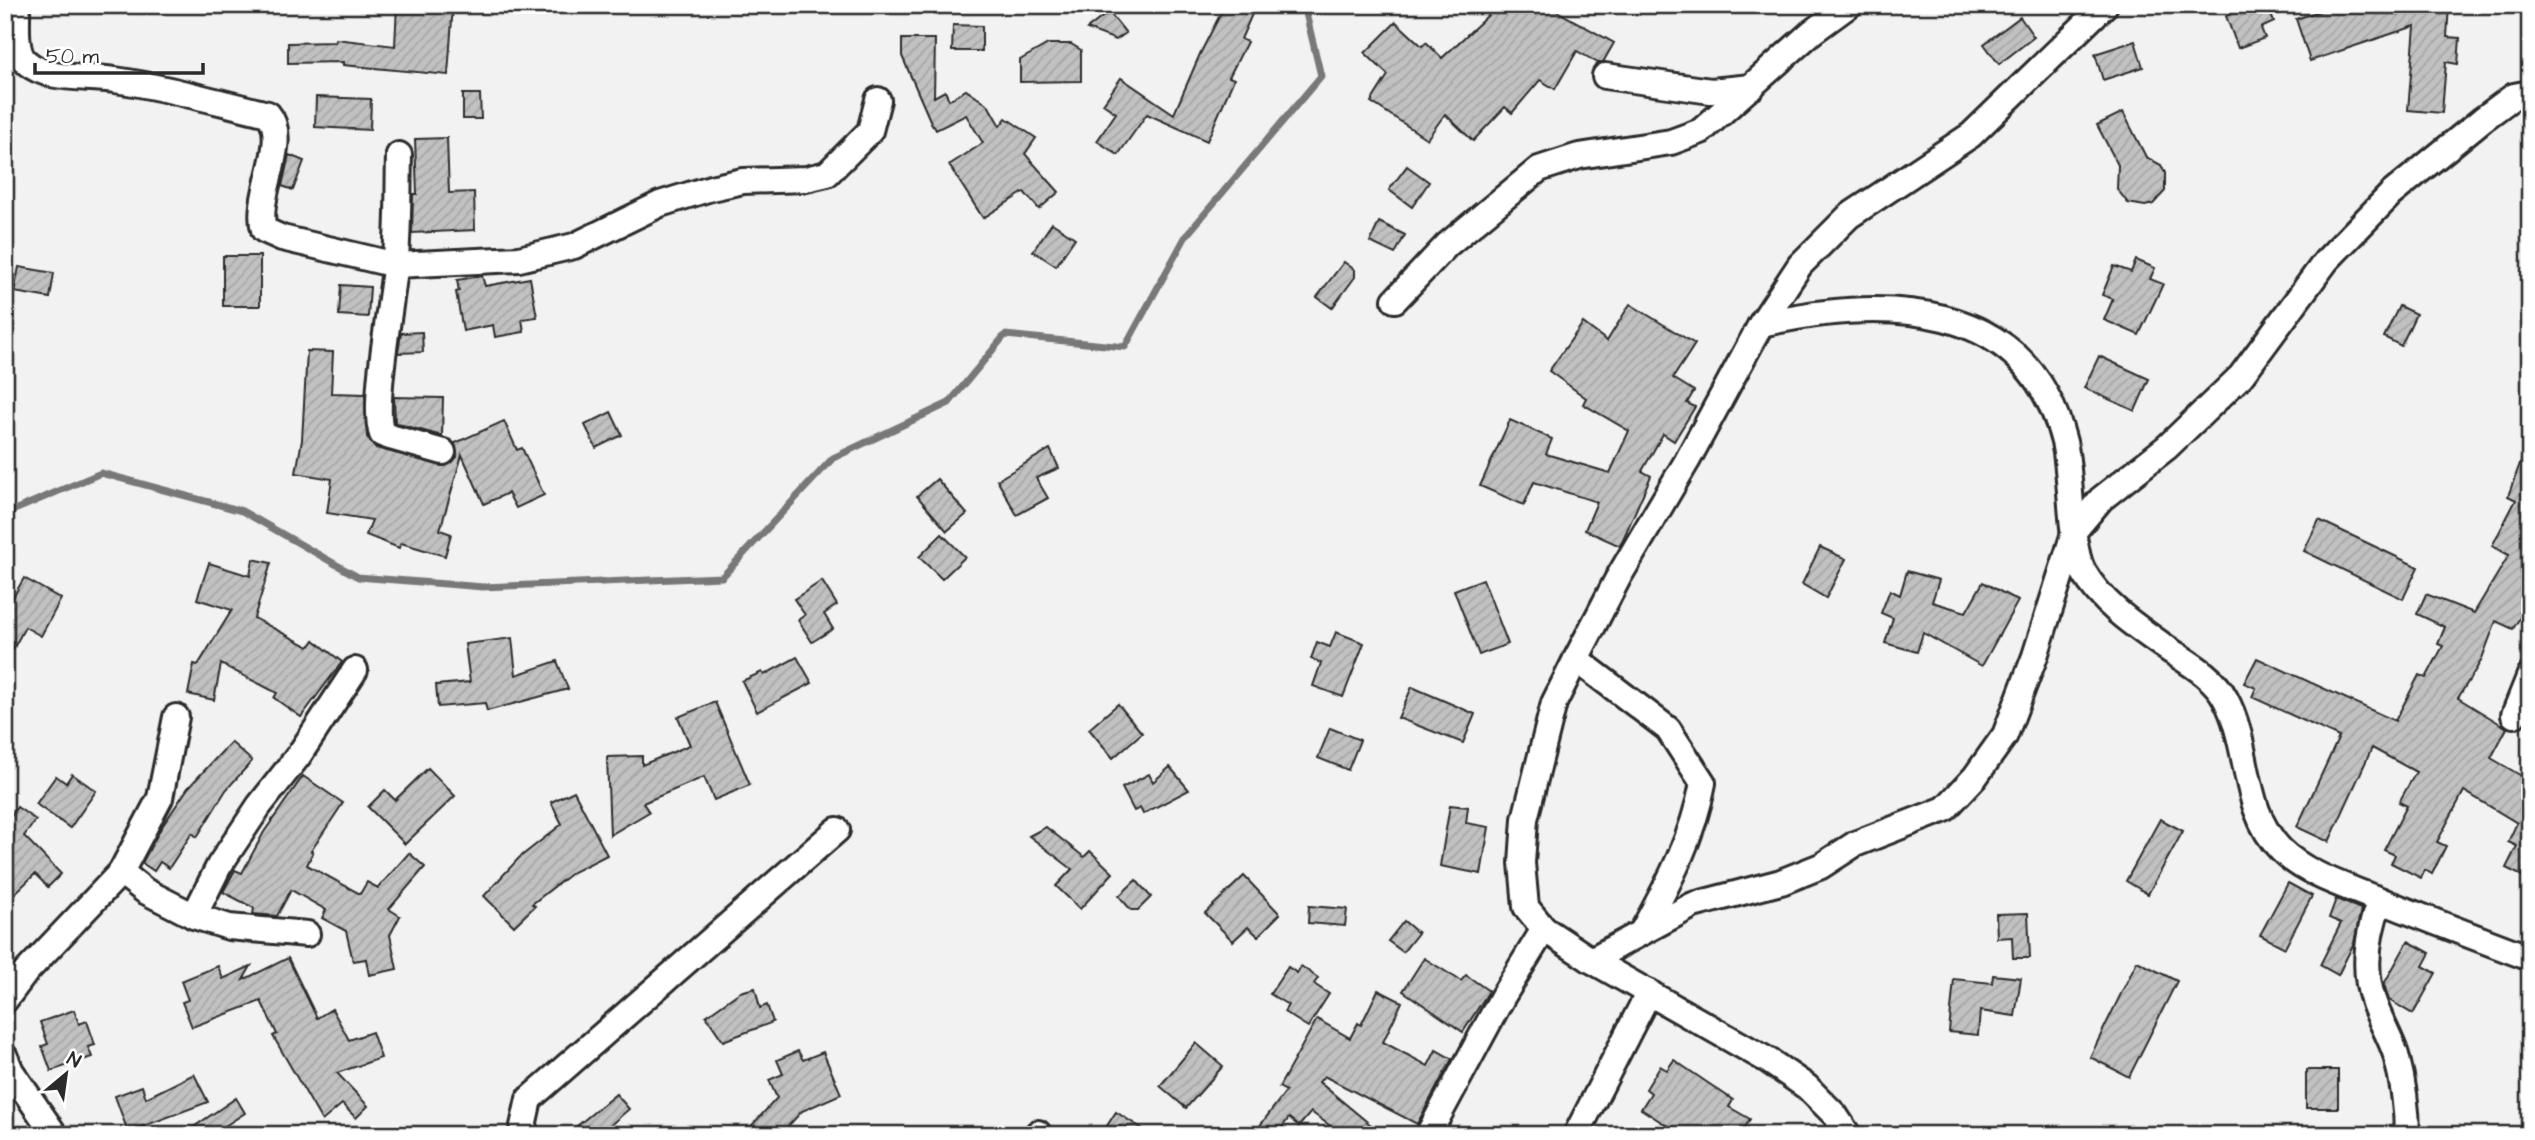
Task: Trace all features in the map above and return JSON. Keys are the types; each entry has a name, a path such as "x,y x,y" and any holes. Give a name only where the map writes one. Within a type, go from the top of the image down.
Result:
{"street":[{"path":"18,5 19,53 25,62 40,70 80,78 114,79 268,114 274,121 277,136 260,215 264,230 282,238 396,265 519,259 574,246 660,204 711,188 743,181 806,180 827,174 870,131 878,100"},
{"path":"1395,300 1447,246 1539,169 1579,156 1671,142 1701,131 1812,32 1849,5"},
{"path":"1848,1135 1835,1115 1807,1087 1724,1033 1591,960 1544,929 1526,907 1522,863 1525,819 1554,703 1618,578 1687,461 1761,324 1800,265 1849,216 1971,135 2105,5"},
{"path":"1605,76 1711,90 1752,87"},
{"path":"1591,960 1693,905 1781,882 1821,866 1855,844 1945,809 1975,777 2005,735 2035,656 2074,530 2101,499 2167,447 2241,376 2326,261 2391,194 2514,96 2530,93"},
{"path":"399,155 396,265 381,385 379,427 382,434 443,452"},
{"path":"1761,324 1850,308 1905,309 1970,326 2011,349 2042,387 2064,442 2081,568 2106,602 2195,666 2224,694 2238,724 2260,818 2281,850 2324,877 2530,958"},
{"path":"1576,659 1668,729 1703,783 1697,816 1681,858 1643,930"},
{"path":"194,916 226,856 299,755 355,670"},
{"path":"2514,715 2530,675"},
{"path":"5,1000 26,972 121,872 160,798 176,717"},
{"path":"524,1135 522,1131 529,1099 837,830"},
{"path":"121,872 145,891 194,916 229,926 307,934"},
{"path":"2380,900 2368,943 2369,980 2372,998 2395,1053 2403,1090 2407,1135"},
{"path":"1428,1135 1503,996 1544,929"},
{"path":"1576,1135 1650,992"},
{"path":"5,1057 11,1071 55,1135"}],"building":[{"path":"397,5 453,5 448,75 343,65 343,62 288,63 288,43 335,42 336,39 395,46"},
{"path":"1225,5 1256,5 1241,39 1247,42 1229,77 1234,79 1207,141 1147,114 1118,155 1097,141 1116,113 1103,104 1121,78 1174,114"},
{"path":"1499,5 1546,5 1614,43 1603,62 1598,63 1577,51 1555,89 1540,80 1512,113 1505,107 1473,141 1445,114 1427,139 1371,102 1388,75 1365,53 1396,22 1422,46 1426,42 1442,58"},
{"path":"2254,5 2267,5 2274,22 2261,28 2265,38 2238,48 2226,16"},
{"path":"2337,5 2449,5 2447,37 2460,38 2458,64 2446,62 2442,113 2408,110 2415,26 2310,61 2296,19"},
{"path":"1109,12 1126,33 1116,40 1087,29"},
{"path":"2020,17 2034,37 1999,64 1984,44"},
{"path":"953,25 982,26 982,51 952,51"},
{"path":"902,39 935,39 934,97 945,91 949,100 966,90 988,105 1000,126 1006,118 1036,138 1025,154 1059,192 1039,209 1024,192 983,218 949,165 983,143 966,115 936,130 933,124 933,127 902,56"},
{"path":"2135,41 2143,67 2103,80 2095,54"},
{"path":"1048,44 1071,44 1081,50 1081,81 1020,82 1020,60"},
{"path":"463,94 480,94 481,119 463,119"},
{"path":"316,97 371,99 370,130 315,127"},
{"path":"2123,112 2146,157 2161,165 2165,173 2165,191 2153,204 2145,206 2128,203 2117,189 2118,165 2097,125"},
{"path":"447,138 449,193 474,192 475,230 412,233 413,194 417,194 415,139"},
{"path":"289,155 304,161 293,190 282,186"},
{"path":"1407,166 1429,182 1412,207 1389,190"},
{"path":"1379,222 1405,235 1395,254 1370,242"},
{"path":"1052,223 1075,238 1056,266 1033,251"},
{"path":"223,256 260,256 260,306 223,306"},
{"path":"2136,260 2155,268 2150,279 2163,284 2139,335 2104,320 2113,299 2102,295 2114,266 2131,272"},
{"path":"1344,262 1355,270 1355,277 1332,308 1317,297"},
{"path":"19,267 54,273 50,298 14,292"},
{"path":"482,276 485,286 530,278 537,317 522,319 524,332 495,337 493,325 463,331 456,292 459,291 457,280"},
{"path":"341,285 370,287 368,317 339,315"},
{"path":"1630,304 1695,344 1673,378 1694,391 1687,403 1695,407 1674,441 1663,434 1642,471 1651,476 1620,546 1585,530 1597,502 1534,482 1524,505 1480,486 1510,420 1552,439 1546,454 1610,473 1629,431 1583,404 1586,398 1549,371 1583,323 1607,341"},
{"path":"2399,306 2416,314 2401,346 2384,337"},
{"path":"422,332 423,352 398,353 401,333"},
{"path":"307,351 333,352 331,393 365,394 367,437 376,448 446,466 457,457 455,443 504,421 517,450 522,448 544,495 516,508 508,493 484,504 462,455 440,530 451,534 445,556 401,543 399,548 366,535 372,520 327,513 332,479 296,473 302,440"},
{"path":"2099,356 2149,379 2135,411 2084,388"},
{"path":"394,397 443,398 442,436 395,423"},
{"path":"611,412 622,435 596,448 585,425"},
{"path":"2528,442 2530,601 2513,629 2496,621 2481,661 2458,698 2507,728 2491,758 2530,781 2530,880 2506,868 2517,846 2508,842 2517,823 2464,791 2437,842 2446,846 2432,874 2425,870 2421,878 2391,863 2395,855 2384,850 2407,806 2399,802 2416,772 2372,748 2329,842 2297,827 2339,737 2252,697 2256,688 2244,683 2257,658 2395,721 2419,675 2426,678 2443,646 2438,644 2445,627 2417,614 2426,594 2474,613 2509,555 2492,546 2516,500 2508,496"},
{"path":"1050,449 1059,468 1036,478 1048,498 1017,515 997,480"},
{"path":"937,479 967,514 947,531 917,496"},
{"path":"2319,520 2418,567 2403,599 2304,551"},
{"path":"942,534 965,557 942,579 919,557"},
{"path":"1820,547 1846,559 1826,598 1802,584"},
{"path":"253,559 271,563 254,618 309,647 314,640 342,662 301,717 274,698 277,693 221,664 214,700 188,694 194,664 198,665 232,610 197,599 209,563 250,576"},
{"path":"1907,571 1939,580 1932,602 1966,612 1983,582 2018,601 1982,666 1923,633 1917,652 1885,643 1893,618 1881,613 1890,590 1900,595"},
{"path":"24,578 61,599 41,636 25,627 5,664 5,611"},
{"path":"1483,579 1508,644 1479,655 1454,590"},
{"path":"822,581 837,605 824,614 833,629 812,642 798,620 805,615 794,599"},
{"path":"1336,632 1364,643 1343,697 1313,686 1321,663 1311,659 1317,642 1330,647"},
{"path":"512,638 516,675 557,661 568,689 487,711 485,703 438,707 436,685 470,682 465,644"},
{"path":"797,657 812,683 757,712 742,681 762,672 764,675"},
{"path":"1412,687 1475,714 1463,743 1398,718"},
{"path":"715,702 750,785 714,800 704,777 643,803 649,812 610,835 607,757 642,756 642,765 690,745 678,717"},
{"path":"1118,704 1142,733 1113,758 1089,729"},
{"path":"1330,728 1360,740 1348,770 1318,758"},
{"path":"231,742 252,761 226,790 197,837 192,833 169,868 160,862 154,871 142,863 161,828 188,788"},
{"path":"1170,767 1189,790 1143,814 1140,808 1134,811 1122,788 1149,774 1153,782"},
{"path":"428,768 455,796 405,844 368,807 385,790 395,800"},
{"path":"72,774 96,791 70,828 36,804 56,776 66,783"},
{"path":"303,776 343,803 311,851 313,852 307,865 360,894 367,882 378,888 409,853 425,867 389,909 400,916 390,935 397,969 369,975 366,959 353,961 346,931 322,918 326,910 291,890 277,916 253,914 254,908 223,892 235,870 242,873 264,832"},
{"path":"574,791 607,855 573,872 532,904 535,906 514,926 484,896 519,858 562,824 551,802"},
{"path":"1450,805 1468,807 1466,823 1489,827 1481,874 1440,866"},
{"path":"17,807 36,820 24,836 61,874 48,887 35,874 5,903 5,817 8,820"},
{"path":"2160,819 2183,831 2148,894 2126,881"},
{"path":"1046,827 1084,857 1090,851 1113,873 1080,909 1056,886 1072,869 1029,836"},
{"path":"1244,876 1280,914 1258,936 1248,927 1233,941 1205,913"},
{"path":"1136,880 1151,897 1138,910 1131,910 1119,896"},
{"path":"2288,883 2312,896 2285,948 2260,935"},
{"path":"2336,899 2361,909 2354,943 2338,975 2320,965 2341,923 2329,918"},
{"path":"1309,906 1347,909 1345,926 1308,923"},
{"path":"2028,913 2030,958 2013,958 2012,937 1997,938 1996,914"},
{"path":"1404,921 1418,933 1403,952 1388,941"},
{"path":"2408,941 2430,953 2423,966 2436,973 2413,1014 2389,1000 2384,984"},
{"path":"288,958 317,1018 332,1009 349,1040 372,1032 381,1058 337,1073 368,1106 356,1118 342,1104 322,1121 273,1036 277,1034 261,1001 192,1027 182,1002 188,1000 181,981 218,966 223,979 251,966 243,980"},
{"path":"1424,958 1461,981 1466,975 1489,991 1463,1032 1403,991"},
{"path":"2137,961 2177,981 2129,1077 2090,1057"},
{"path":"1301,966 1318,978 1314,984 1329,994 1308,1027 1284,1012 1288,1005 1270,994 1288,967 1297,973"},
{"path":"1993,975 2021,978 2015,1016 1980,1011 1978,1035 1949,1032 1954,979 1992,983"},
{"path":"755,988 760,1008 767,1005 773,1022 723,1041 706,1016 740,992"},
{"path":"1378,990 1402,1002 1383,1042 1428,1066 1436,1050 1452,1059 1417,1124 1324,1076 1319,1082 1383,1135 1343,1135 1311,1112 1299,1126 1289,1118 1276,1135 1253,1135 1286,1091 1279,1087 1317,1019 1350,1038 1358,1023 1361,1025"},
{"path":"74,1010 79,1024 87,1021 95,1045 88,1047 92,1057 51,1071 42,1046 48,1044 40,1022"},
{"path":"1196,1043 1223,1066 1186,1108 1160,1086"},
{"path":"798,1051 803,1060 823,1052 841,1094 802,1111 780,1135 743,1135 777,1098 769,1080 783,1074 777,1060"},
{"path":"1674,1060 1733,1100 1729,1107 1750,1119 1740,1135 1688,1135 1675,1127 1674,1130 1641,1109 1651,1093 1646,1089 1660,1066 1667,1070"},
{"path":"2306,1070 2338,1070 2338,1108 2306,1108"},
{"path":"194,1074 208,1102 128,1132 115,1096 142,1086 146,1098"},
{"path":"616,1094 629,1109 599,1135 566,1135"},
{"path":"236,1098 245,1113 211,1135 182,1135"},
{"path":"1116,1112 1152,1135 1101,1135"}],"waterway":[{"path":"5,514 101,473 242,511 358,577 483,587 722,577 833,458 949,403 1005,335 1125,347 1186,236 1321,76 1304,5"}]}
